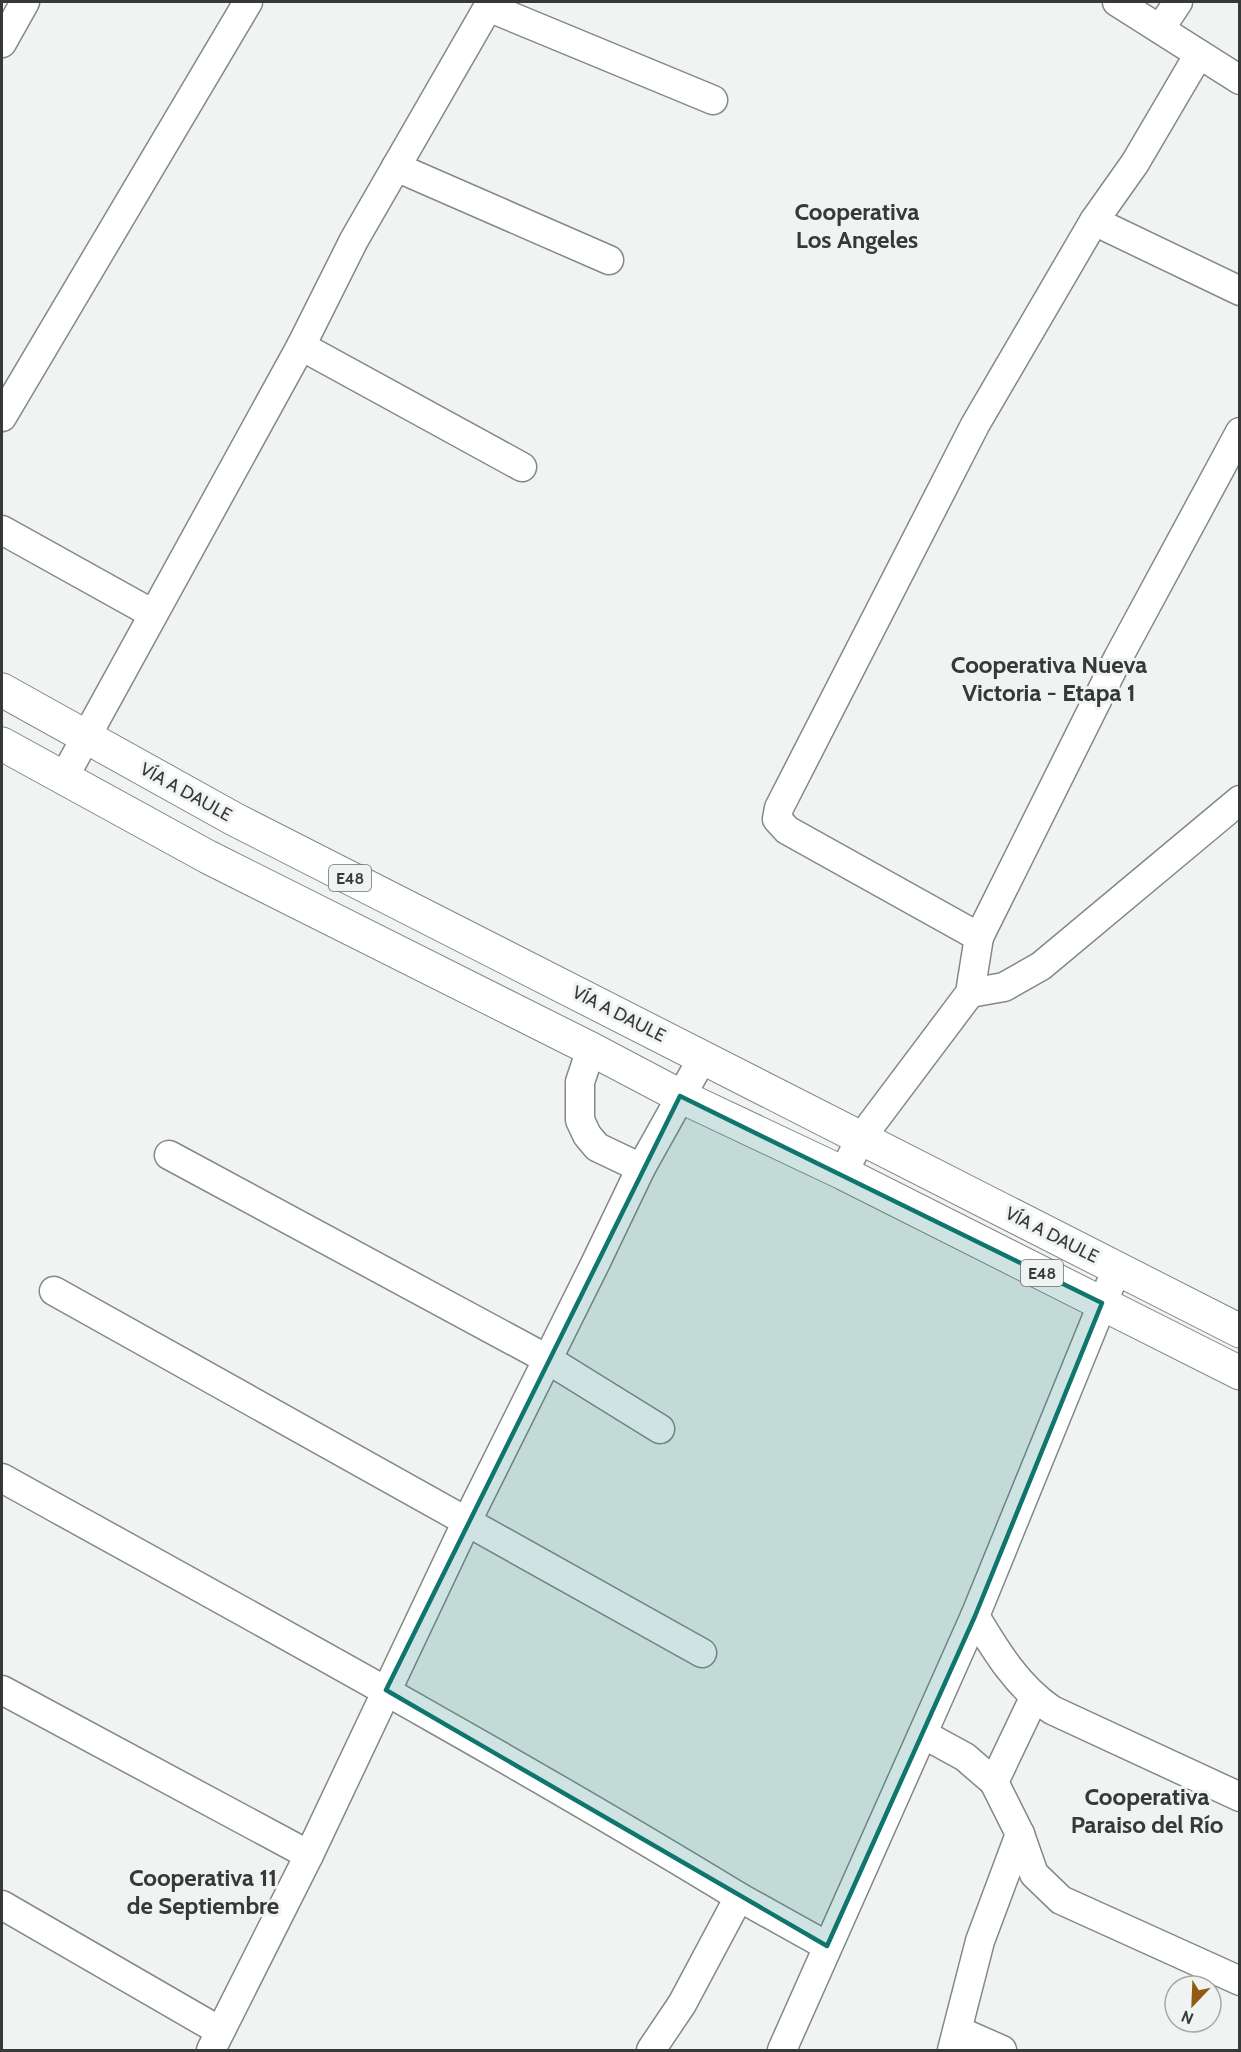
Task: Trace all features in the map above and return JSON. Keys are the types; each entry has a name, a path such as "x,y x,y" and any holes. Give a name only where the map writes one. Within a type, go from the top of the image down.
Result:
{"highway":[{"name":"VÍA A DAULE","path":"2,690 234,819 1239,1331"},
{"name":"E48","path":"2,744 208,858 591,1049 680,1096 843,1173 1239,1373"}],"street":[{"path":"3,37 25,2"},
{"path":"2,417 248,2"},
{"path":"1117,2 1239,80"},
{"path":"1160,29 1178,2"},
{"path":"63,779 301,346 354,240 489,4 713,99"},
{"path":"979,937 787,830 777,819 779,808 975,425 1094,221 1135,163 1199,54"},
{"path":"396,167 609,260"},
{"path":"1094,221 1239,291"},
{"path":"301,346 522,466"},
{"path":"843,1173 861,1138 970,993 979,937 1118,658 1239,432"},
{"path":"2,530 153,614"},
{"path":"970,993 1004,987 1041,966 1239,800"},
{"path":"591,1049 580,1082 580,1120 586,1135 597,1147 641,1168"},
{"path":"2,1905 216,2041 309,1855 466,1521 641,1168 703,1057"},
{"path":"169,1155 547,1359 660,1429"},
{"path":"782,2050 975,1616 1117,1268"},
{"path":"54,1292 702,1653"},
{"path":"2,1478 386,1690 827,1947"},
{"path":"975,1616 1002,1660 1034,1698 1052,1710 1239,1797"},
{"path":"2,1690 309,1855"},
{"path":"994,1782 1034,1698"},
{"path":"923,1734 965,1757 994,1782 1020,1834 1034,1874 1061,1900 1239,1981"},
{"path":"1002,2050 956,2041 980,1941 1020,1834"},
{"path":"651,2050 682,2004 739,1897"}],"highlighted area":[{"path":"680,1096 1102,1303 975,1616 827,1946 386,1690"}],"district":[{"name":"Cooperativa Los Angeles","path":"857,226"},
{"name":"Cooperativa Nueva Victoria - Etapa 1","path":"1049,679"},
{"name":"Cooperativa Paraiso del Río","path":"1147,1811"},
{"name":"Cooperativa 11 de Septiembre","path":"203,1892"}]}
